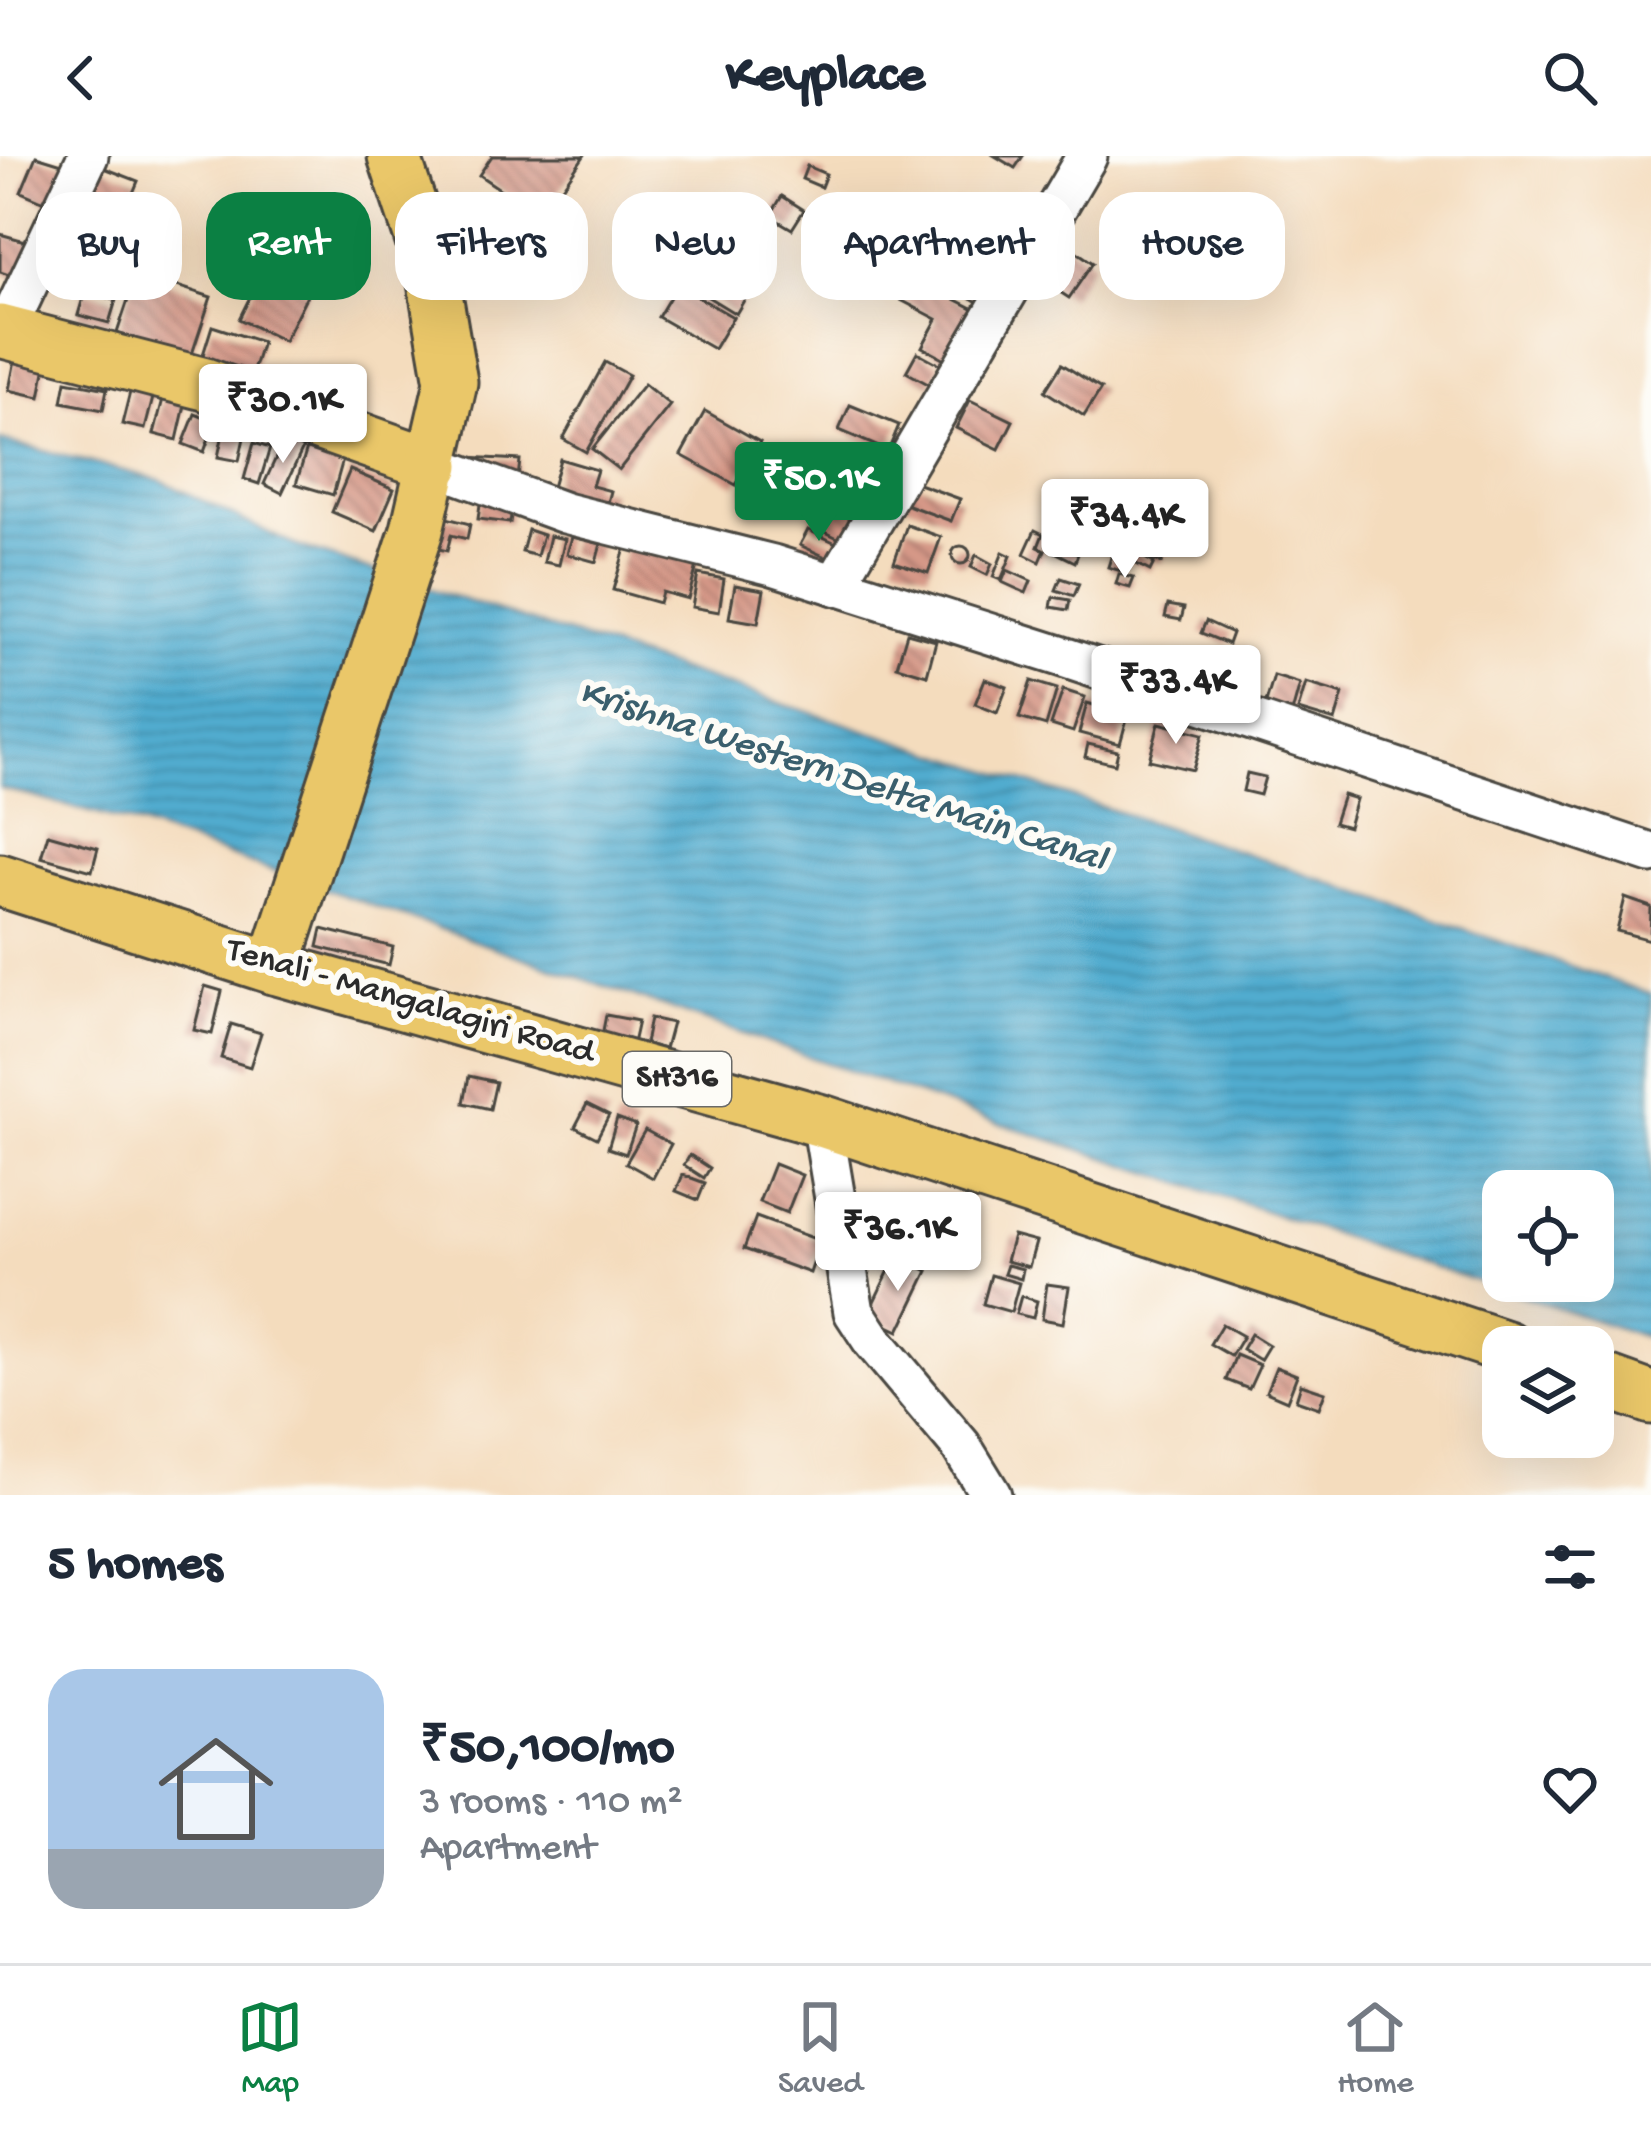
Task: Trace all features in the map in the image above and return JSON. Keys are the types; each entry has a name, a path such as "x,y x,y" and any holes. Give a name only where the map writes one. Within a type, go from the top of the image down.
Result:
{"main road":[{"path":"282,944 417,530 452,382 432,271 394,156"},
{"path":"3,332 205,384 434,465"},
{"name":"Tenali - Mangalagiri Road","path":"0,880 282,944 1482,1339"},
{"path":"1614,1385 1651,1398"}],"street":[{"path":"3,332 88,156"},
{"path":"835,585 1087,156"},
{"path":"434,465 565,513 773,565 1309,737 1651,853"},
{"path":"822,1121 854,1312 961,1446 991,1495"}],"water":[{"name":"Krishna Western Delta Main Canal","path":"0,440 160,480 294,545 1266,860 1651,994 1651,1339 1539,1302 1614,1302 1614,1170 1482,1170 1482,1283 997,1122 143,826 0,788"}],"building":[{"path":"36,156 75,168 65,192 36,192 36,198 21,192"},
{"path":"492,156 584,156 559,192 504,192 479,175"},
{"path":"995,156 1023,156 1015,168"},
{"path":"94,164 138,181 133,192 83,192"},
{"path":"807,166 826,174 821,187 802,179"},
{"path":"782,196 801,208 792,229 777,220"},
{"path":"0,234 32,243 21,279 0,272"},
{"path":"1075,251 1093,263 1075,289"},
{"path":"182,288 210,300 191,357 117,333 128,300 182,300"},
{"path":"82,300 116,300 109,323 78,315"},
{"path":"248,300 304,300 284,341 239,319"},
{"path":"668,300 703,300 733,317 714,349 658,317"},
{"path":"713,300 744,300 736,314"},
{"path":"901,300 957,300 978,311 952,363 922,347 937,319"},
{"path":"212,326 262,342 252,374 202,358"},
{"path":"917,352 941,365 930,385 906,372"},
{"path":"15,360 46,366 40,397 9,390"},
{"path":"605,362 629,375 586,452 563,439"},
{"path":"1062,364 1101,389 1084,416 1045,391"},
{"path":"133,380 156,386 145,429 122,424"},
{"path":"66,381 107,389 103,410 62,402"},
{"path":"644,384 670,405 619,470 592,449"},
{"path":"163,399 185,405 177,440 154,434"},
{"path":"970,400 1013,421 999,449 956,428"},
{"path":"850,405 899,425 888,451 839,430"},
{"path":"705,411 760,442 736,485 681,455"},
{"path":"195,414 215,422 204,452 183,444"},
{"path":"224,429 245,433 239,461 218,457"},
{"path":"284,440 303,448 282,493 264,484"},
{"path":"254,443 270,448 259,484 244,479"},
{"path":"308,445 344,456 333,495 296,484"},
{"path":"768,453 798,473 772,510 743,490"},
{"path":"467,457 520,460 518,479"},
{"path":"560,459 597,470 592,486 611,491 605,514 549,498"},
{"path":"350,470 394,489 376,531 332,512"},
{"path":"905,479 960,499 951,521 897,501"},
{"path":"825,490 862,507 846,542 809,524"},
{"path":"481,497 513,501 510,523 478,519"},
{"path":"439,516 470,524 467,539 451,535 447,551 431,547"},
{"path":"1079,520 1099,532 1093,542 1073,530"},
{"path":"907,525 941,537 928,573 894,562"},
{"path":"528,530 543,535 537,556 522,552"},
{"path":"808,530 838,544 830,559 800,545"},
{"path":"1035,530 1043,534 1038,547 1045,550 1040,562 1024,554"},
{"path":"550,536 565,539 559,565 544,562"},
{"path":"572,537 601,544 596,562 567,554"},
{"path":"627,541 698,562 688,599 662,592 659,603 613,590"},
{"path":"1059,545 1078,554 1075,562 1055,552"},
{"path":"1115,545 1128,549 1121,571 1108,567"},
{"path":"1153,545 1166,553 1161,563 1147,556"},
{"path":"961,546 970,555 961,564 952,555"},
{"path":"1131,551 1154,563 1150,571 1127,559"},
{"path":"1003,552 1011,556 1001,580 993,577"},
{"path":"976,555 992,564 987,575 971,567"},
{"path":"1007,570 1031,581 1026,593 1002,582"},
{"path":"698,574 724,579 719,612 692,607"},
{"path":"1119,574 1134,578 1130,588 1116,584"},
{"path":"1061,578 1079,584 1074,596 1056,590"},
{"path":"735,585 764,590 758,623 729,618"},
{"path":"1053,597 1070,600 1068,610 1051,607"},
{"path":"1168,605 1184,608 1181,620 1165,617"},
{"path":"1206,621 1232,633 1228,644 1201,633"},
{"path":"907,633 936,641 927,675 897,666"},
{"path":"1274,676 1300,684 1292,713 1265,706"},
{"path":"985,679 1007,687 997,713 975,704"},
{"path":"1031,681 1057,689 1046,726 1019,718"},
{"path":"1306,683 1343,694 1335,721 1298,710"},
{"path":"1063,690 1085,697 1073,732 1051,725"},
{"path":"1087,703 1128,715 1120,744 1079,733"},
{"path":"1159,723 1203,734 1193,770 1149,760"},
{"path":"1088,744 1118,751 1115,764 1085,757"},
{"path":"1247,773 1265,777 1260,795 1243,791"},
{"path":"1343,795 1356,799 1348,827 1334,823"},
{"path":"48,834 98,848 92,871 41,857"},
{"path":"1625,898 1651,907 1650,940 1617,931"},
{"path":"322,929 393,947 389,965 318,947"},
{"path":"205,986 222,991 212,1034 194,1030"},
{"path":"606,1015 638,1021 632,1048 601,1041"},
{"path":"650,1018 672,1023 665,1049 645,1044"},
{"path":"231,1024 261,1033 250,1067 221,1058"},
{"path":"469,1076 496,1082 490,1109 464,1103"},
{"path":"587,1104 609,1115 597,1138 575,1127"},
{"path":"617,1118 636,1125 626,1154 608,1148"},
{"path":"645,1130 671,1144 653,1178 626,1163"},
{"path":"690,1155 710,1168 704,1178 684,1165"},
{"path":"774,1164 802,1175 787,1213 759,1202"},
{"path":"683,1175 705,1183 698,1200 676,1191"},
{"path":"756,1217 821,1241 810,1273 744,1249"},
{"path":"1013,1236 1036,1242 1029,1267 1006,1261"},
{"path":"896,1256 928,1271 899,1331 867,1316"},
{"path":"1007,1265 1023,1269 1021,1279 1004,1274"},
{"path":"991,1275 1019,1283 1011,1312 983,1304"},
{"path":"1047,1284 1069,1287 1063,1323 1042,1319"},
{"path":"1021,1296 1037,1301 1033,1318 1016,1314"},
{"path":"1222,1324 1243,1336 1231,1356 1210,1344"},
{"path":"1251,1334 1269,1345 1260,1360 1242,1349"},
{"path":"1236,1355 1260,1365 1249,1389 1226,1380"},
{"path":"1276,1367 1297,1375 1287,1401 1266,1392"},
{"path":"1301,1384 1325,1392 1319,1408 1296,1400"}]}
